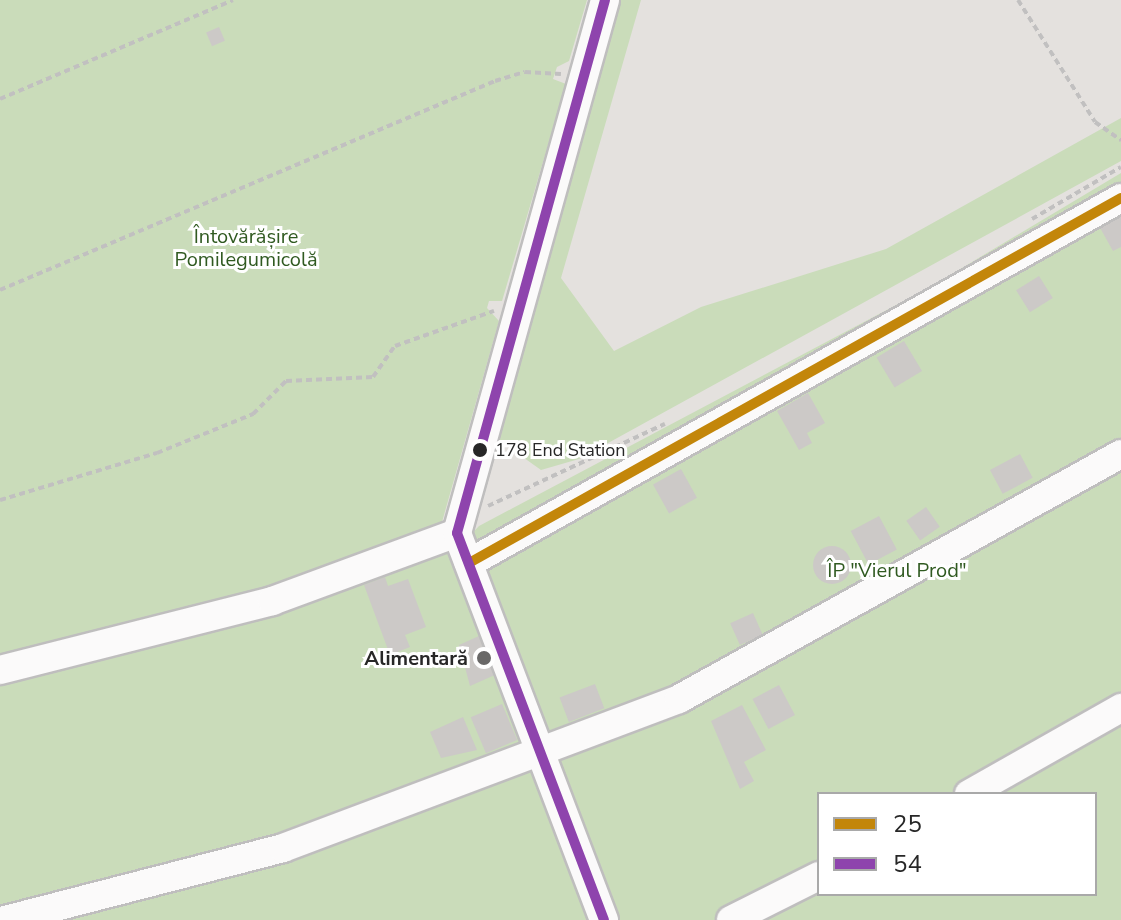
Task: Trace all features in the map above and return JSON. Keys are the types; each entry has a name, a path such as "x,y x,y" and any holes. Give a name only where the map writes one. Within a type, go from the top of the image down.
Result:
{"street":[{"path":"604,920 536,755 458,525 605,0"},
{"path":"469,563 1121,198"},
{"path":"5,920 283,848 679,699 1121,454"},
{"path":"0,670 272,601 458,525"},
{"path":"973,792 1121,708"},
{"path":"731,920 817,877"}],"path":[{"path":"0,99 233,0"},
{"path":"1018,0 1095,122 1121,140"},
{"path":"0,290 495,81 525,72 584,77"},
{"path":"1016,229 1121,167"},
{"path":"0,500 157,453 253,414 286,381 373,377 395,346 472,313 487,308 515,318"},
{"path":"458,525 592,463 675,419"}],"green space":[{"name":"ÎP \"Vierul Prod\"","path":"0,0 587,0 569,61 557,67 553,79 566,84 502,301 489,301 487,308 499,321 442,522 454,552 479,526 930,287 1121,173 1121,920 0,920"},
{"path":"617,0 641,0 561,278 614,351 701,307 886,249 1121,118 1121,161 579,459 541,470 499,440 497,427"}],"building":[{"path":"219,27 225,41 212,46 206,32"},
{"path":"1121,214 1121,247 1113,251 1099,226"},
{"path":"1039,276 1053,298 1030,312 1016,290"},
{"path":"904,341 922,371 895,387 877,357"},
{"path":"808,393 825,423 807,433 812,443 799,450 777,411"},
{"path":"1020,454 1033,478 1003,494 990,470"},
{"path":"681,469 697,498 669,513 653,485"},
{"path":"926,507 940,527 920,540 906,521"},
{"path":"879,516 897,550 869,565 851,531"},
{"path":"832,546 846,551 851,565 846,579 832,584 818,579 813,565 818,551"},
{"path":"385,577 388,586 408,579 426,627 405,635 410,647 390,655 364,585"},
{"path":"753,613 763,635 740,645 730,623"},
{"path":"479,636 497,674 470,686 459,645"},
{"path":"595,684 604,708 569,722 560,698"},
{"path":"779,685 795,715 768,729 753,699"},
{"path":"502,704 517,740 486,753 471,717"},
{"path":"742,705 766,750 744,762 754,781 740,789 711,721"},
{"path":"463,717 477,750 441,758 430,732"}],"transit line":[{"name":"54","path":"604,920 457,533 605,0"},
{"name":"25","path":"469,563 1121,198"}],"place":[{"name":"178 End Station","path":"480,450"},
{"name":"Alimentară","path":"484,658"}],"park label":[{"name":"Întovărășire Pomilegumicolă","path":"246,248"}]}
